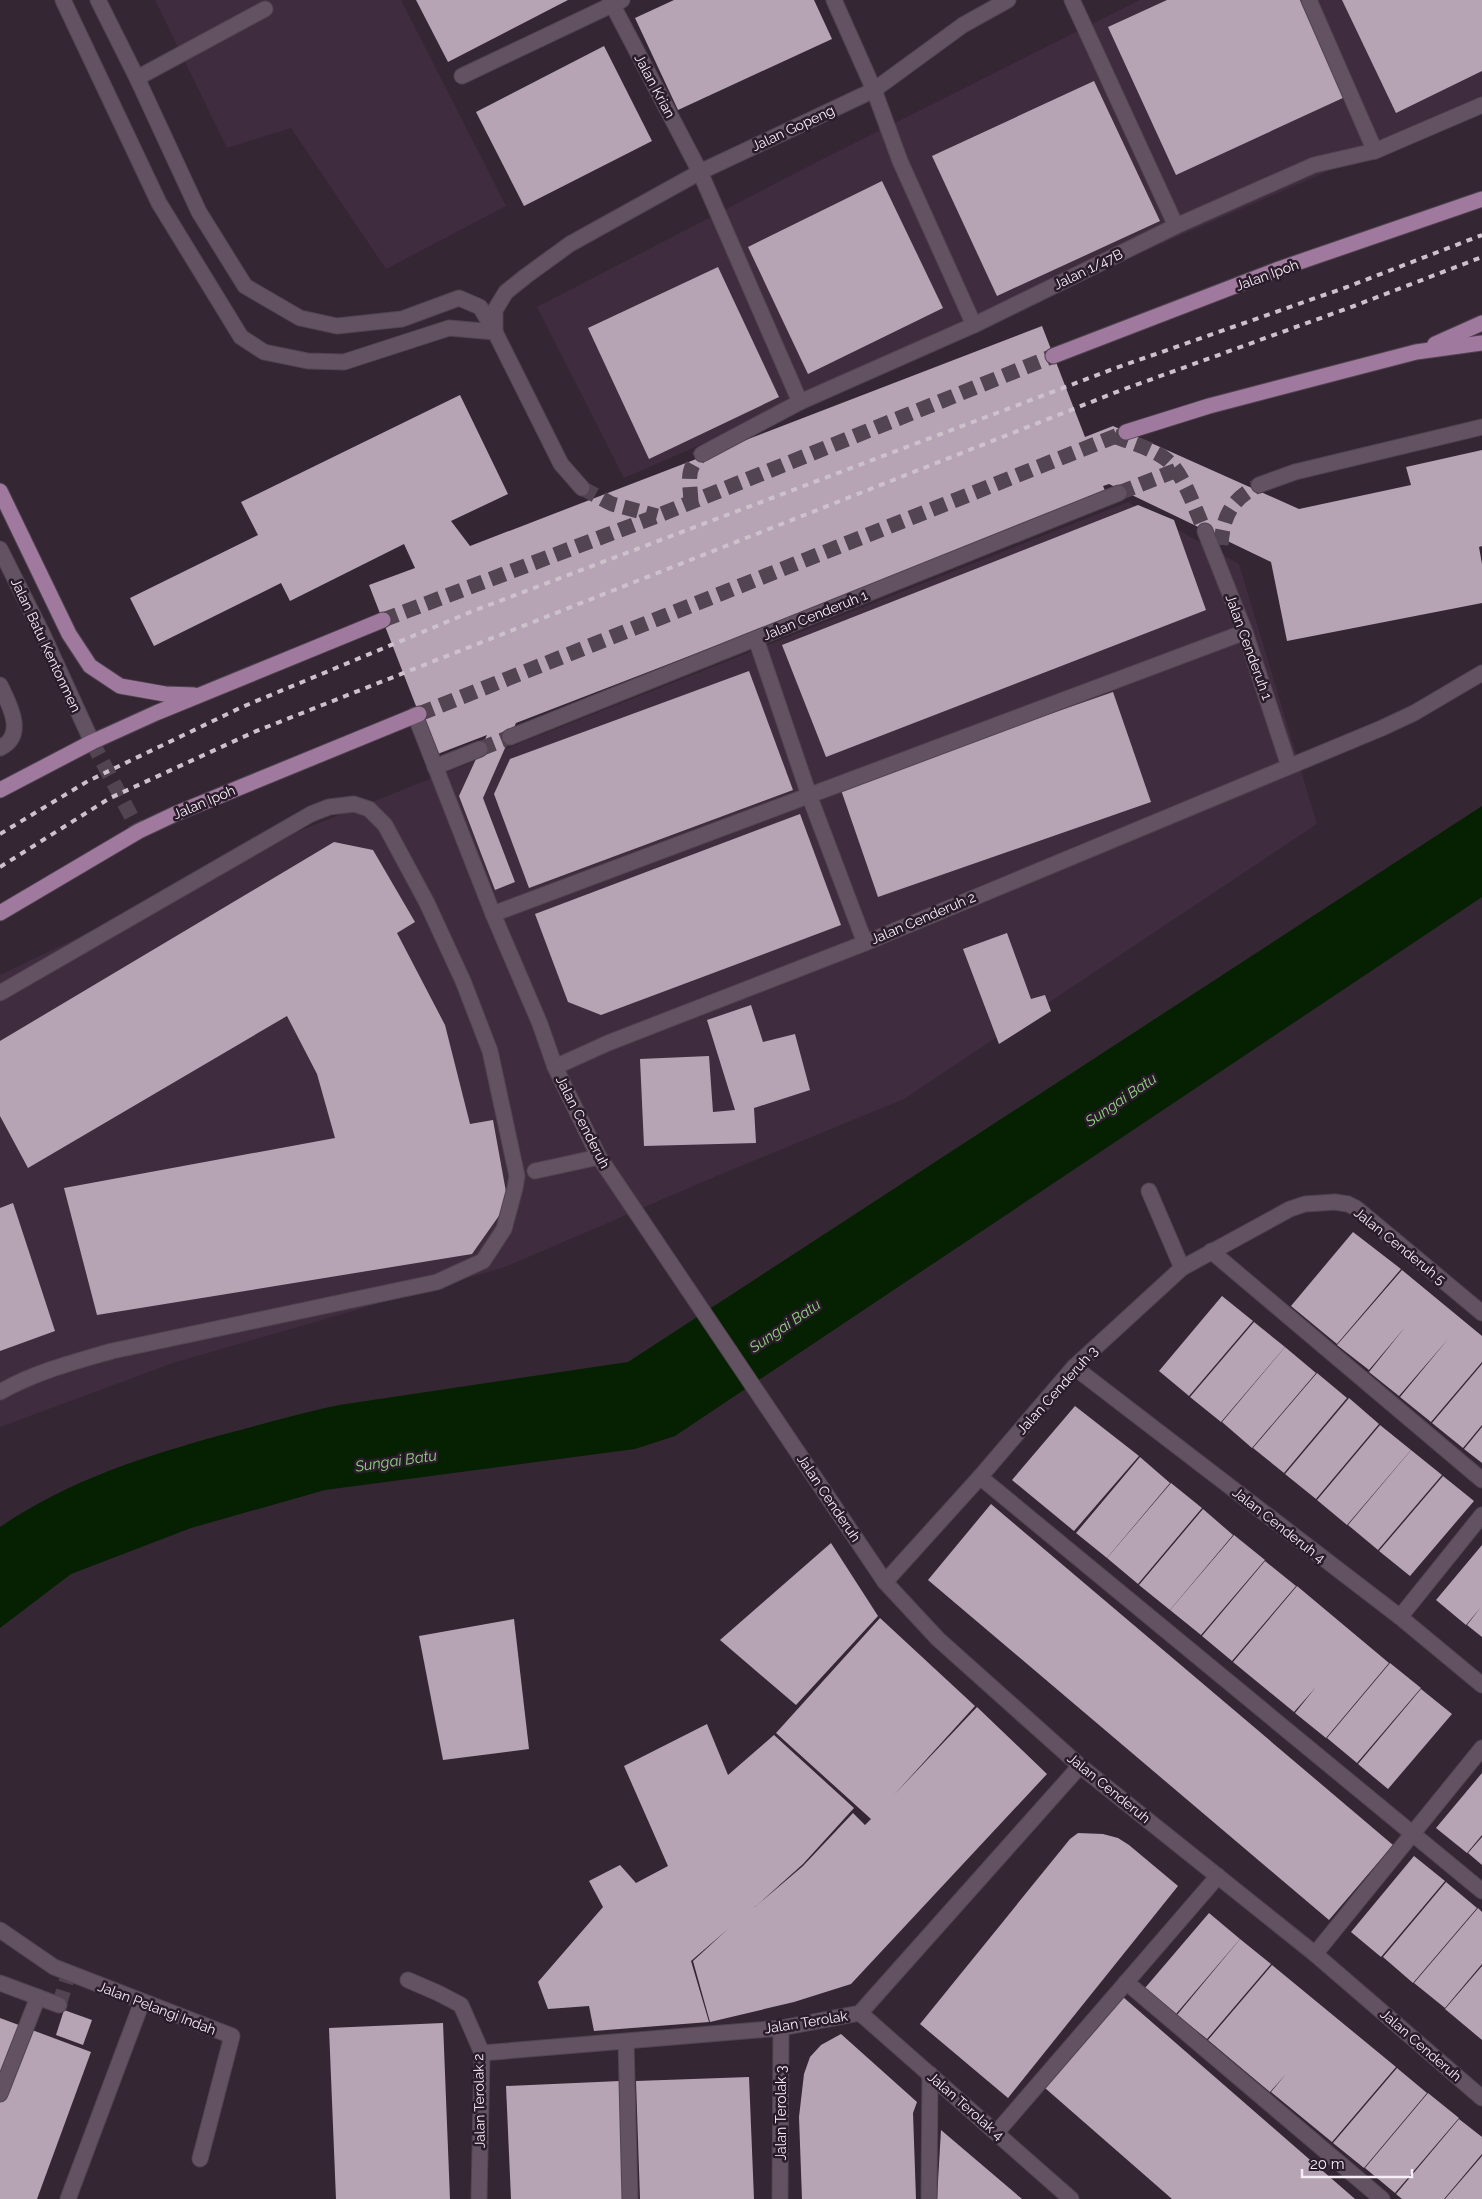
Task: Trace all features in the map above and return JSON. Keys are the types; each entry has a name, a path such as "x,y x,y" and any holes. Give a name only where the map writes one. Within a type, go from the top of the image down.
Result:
{"main road":[{"name":"Jalan Ipoh","path":"1053,356 1280,270 1482,199"},
{"path":"1416,352 1482,323"},
{"path":"1126,432 1219,403 1416,352 1482,343"},
{"path":"0,491 69,634 90,666 120,686 165,694 198,696"},
{"path":"0,790 92,742 383,620"},
{"name":"Jalan Ipoh","path":"0,913 138,831 174,814 417,714"}],"street":[{"path":"62,0 160,203 241,337 264,352 308,361 344,362 450,328 495,332"},
{"path":"98,0 137,78 199,212 245,286 300,318 336,326 402,319 459,298 480,307 495,332 561,464 582,488"},
{"path":"834,0 874,90 900,161 974,325"},
{"name":"Jalan Gopeng","path":"495,332 495,310 506,292 570,244 700,172 874,90 963,25 1008,0"},
{"path":"1072,0 1176,226"},
{"path":"1309,0 1375,151"},
{"path":"462,76 615,2"},
{"name":"Jalan Krian","path":"615,2 700,172 800,402"},
{"path":"137,78 265,9"},
{"name":"Jalan 1/47B","path":"702,454 800,402 974,325 1176,226 1314,165 1375,151 1482,104"},
{"path":"1259,485 1295,472 1482,427"},
{"name":"Jalan Cenderuh 1","path":"510,737 1120,493"},
{"name":"Jalan Cenderuh 1","path":"1205,531 1245,632 1289,766"},
{"path":"1221,545 1222,573"},
{"name":"Jalan Batu Kentonmen","path":"2,557 43,635 92,742"},
{"path":"493,914 1245,632"},
{"path":"756,639 809,796 865,943"},
{"name":"Jalan Cenderuh 2","path":"555,1067 608,1043 865,943 1382,728 1422,708 1482,673"},
{"path":"0,685 14,716 14,733 2,747"},
{"name":"Jalan Cenderuh","path":"417,714 435,767 493,914 540,1024 555,1067 599,1156 885,1582 938,1639 1080,1766 1315,1954 1482,2098"},
{"path":"435,767 480,749"},
{"path":"0,993 311,814 329,807 354,804 369,809 385,825 427,903 463,981 490,1051 517,1176 516,1188 504,1229 483,1261 437,1282 112,1351 54,1369 14,1384 0,1392"},
{"path":"535,1172 599,1156"},
{"path":"1149,1191 1182,1268"},
{"name":"Jalan Cenderuh 5","path":"1281,1213 1305,1204 1321,1202 1348,1204 1356,1208 1482,1313"},
{"name":"Jalan Cenderuh 3","path":"885,1582 980,1477 1074,1367 1182,1268 1281,1213"},
{"path":"1211,1251 1482,1480"},
{"name":"Jalan Cenderuh 4","path":"1074,1367 1400,1617 1482,1685"},
{"path":"980,1477 1482,1891"},
{"path":"1400,1617 1482,1515"},
{"path":"1315,1954 1482,1748"},
{"name":"Jalan Terolak","path":"482,2053 781,2028 860,2013 1080,1766"},
{"path":"997,2132 1218,1876"},
{"name":"Jalan Pelangi Indah","path":"0,1930 54,1967 232,2036 200,2159"},
{"name":"Jalan Terolak 2","path":"408,1980 438,1993 461,2006 482,2053 480,2199"},
{"path":"1126,1982 1382,2199"},
{"path":"0,1983 58,2005"},
{"path":"0,2094 38,1997"},
{"path":"68,2199 142,2002"},
{"name":"Jalan Terolak 4","path":"860,2013 1071,2199"},
{"name":"Jalan Terolak 3","path":"780,2199 781,2028"},
{"path":"626,2042 630,2199"},
{"path":"929,2199 930,2074"}],"shaded area":[{"path":"155,0 401,0 506,206 386,269 291,128 227,148"},
{"path":"1140,0 1482,0 1482,104 624,478 537,307 813,164"},
{"path":"1128,502 1239,564 1317,824 904,1099 719,1175 505,1267 173,1363 0,1427 0,975 299,831"}],"water":[{"name":"Sungai Batu","path":"1482,806 1482,897 675,1436 635,1449 325,1490 191,1528 71,1574 0,1628 0,1527 26,1510 108,1471 195,1442 310,1412 339,1405 628,1362"}],"building":[{"path":"416,0 568,0 448,62"},
{"path":"674,0 814,0 832,39 678,110 635,18"},
{"path":"1167,0 1300,0 1345,97 1176,175 1108,27"},
{"path":"1342,0 1482,0 1482,71 1396,113"},
{"path":"604,46 652,141 524,206 476,112"},
{"path":"1094,81 1160,221 997,296 932,156"},
{"path":"882,181 943,308 808,374 748,247"},
{"path":"718,267 779,397 649,459 588,328"},
{"path":"1042,326 1085,437 1113,426 1299,509 1411,485 1406,467 1482,450 1482,546 1479,547 1482,564 1482,603 1287,641 1271,562 1109,484 1103,486 1107,495 516,723 483,798 515,882 495,890 459,796 487,735 435,755 369,585 415,568 404,544 290,601 281,583 154,646 130,598 258,535 241,502 460,395 508,494 451,521 470,546"},
{"path":"1138,505 1174,520 1206,610 826,757 782,645"},
{"path":"749,671 793,790 529,888 494,794 510,759"},
{"path":"1113,692 1151,802 878,897 840,787"},
{"path":"800,814 841,925 601,1015 568,1002 535,914"},
{"path":"334,842 373,850 415,922 397,933 445,1025 470,1124 493,1120 508,1203 472,1254 97,1315 64,1188 335,1138 317,1074 287,1016 28,1168 0,1116 0,1041"},
{"path":"1007,933 1031,999 1045,995 1051,1011 999,1044 963,949"},
{"path":"751,1005 763,1042 795,1034 810,1090 754,1108 756,1143 644,1146 640,1059 709,1056 713,1112 735,1110 707,1020"},
{"path":"13,1203 55,1331 0,1351 0,1208"},
{"path":"1353,1232 1401,1269 1337,1344 1291,1306"},
{"path":"1402,1270 1482,1336 1482,1362 1431,1422 1400,1397 1449,1338 1399,1396 1369,1372 1406,1326 1369,1370 1337,1345"},
{"path":"1222,1296 1253,1321 1189,1396 1159,1371"},
{"path":"1254,1322 1285,1347 1221,1422 1190,1397"},
{"path":"1285,1347 1316,1373 1252,1448 1222,1422"},
{"path":"1482,1364 1482,1425 1463,1448 1432,1423"},
{"path":"1317,1373 1347,1398 1284,1473 1253,1448"},
{"path":"1349,1398 1379,1424 1316,1499 1285,1474"},
{"path":"1075,1406 1139,1456 1074,1531 1012,1480"},
{"path":"1380,1425 1411,1450 1347,1525 1317,1500"},
{"path":"1482,1427 1482,1463 1464,1449"},
{"path":"1411,1450 1442,1475 1378,1550 1348,1525"},
{"path":"1140,1457 1170,1483 1107,1558 1076,1533"},
{"path":"1443,1476 1474,1501 1410,1576 1379,1551"},
{"path":"1171,1483 1202,1508 1138,1584 1107,1558"},
{"path":"991,1504 1393,1845 1329,1920 928,1580"},
{"path":"1203,1509 1233,1535 1170,1610 1139,1585"},
{"path":"1234,1535 1265,1560 1201,1635 1170,1610"},
{"path":"831,1543 878,1616 796,1705 720,1640"},
{"path":"1482,1545 1482,1637 1467,1625 1481,1607 1466,1625 1436,1600"},
{"path":"1265,1561 1296,1586 1232,1661 1202,1636"},
{"path":"1297,1586 1389,1663 1326,1738 1295,1713 1316,1687 1294,1712 1233,1662"},
{"path":"880,1618 975,1706 893,1796 977,1707 1047,1774 851,1984 794,2002 710,2022 693,1961 728,1929 691,1961 709,2022 594,2031 589,2006 548,2009 538,1982 603,1907 589,1881 620,1865 636,1883 668,1866 624,1766 707,1724 728,1775 774,1735 854,1808 803,1864 755,1907 803,1866 853,1813 865,1825 871,1819 776,1733"},
{"path":"514,1619 529,1749 443,1760 419,1636"},
{"path":"1390,1663 1421,1688 1357,1763 1327,1738"},
{"path":"1421,1689 1452,1714 1388,1789 1358,1764"},
{"path":"1482,1773 1482,1835 1467,1853 1436,1828"},
{"path":"1078,1833 1103,1834 1118,1838 1178,1886 1008,2098 920,2024 1070,1839"},
{"path":"1482,1837 1482,1865 1468,1853"},
{"path":"1414,1856 1445,1881 1381,1957 1351,1932"},
{"path":"1446,1882 1477,1908 1413,1983 1383,1957"},
{"path":"1478,1908 1482,1912 1482,1964 1445,2008 1414,1983"},
{"path":"1209,1913 1240,1939 1176,2014 1145,1988"},
{"path":"1240,1939 1271,1964 1207,2039 1177,2015"},
{"path":"1272,1965 1396,2067 1332,2142 1271,2092 1286,2074 1270,2092 1208,2040"},
{"path":"1482,1966 1482,2040 1445,2009"},
{"path":"1123,1997 1355,2199 1172,2199 1045,2088"},
{"path":"64,2010 92,2020 83,2045 56,2035"},
{"path":"0,2018 91,2052 37,2199 0,2199"},
{"path":"443,2023 450,2199 336,2199 329,2028"},
{"path":"841,2034 917,2102 913,2113 916,2199 802,2199 799,2117 804,2074 810,2057 821,2045"},
{"path":"1397,2068 1427,2093 1364,2168 1333,2143"},
{"path":"749,2077 754,2199 640,2199 636,2081"},
{"path":"620,2081 624,2199 511,2199 506,2086"},
{"path":"1428,2093 1459,2118 1395,2193 1365,2168"},
{"path":"1459,2119 1482,2137 1482,2154 1444,2199 1402,2199 1396,2194"},
{"path":"941,2130 1022,2199 937,2199"},
{"path":"1482,2156 1482,2199 1445,2199"}],"tunnel":[{"path":"383,620 657,516 1053,356"},
{"path":"419,714 1126,432"},
{"path":"1114,436 1155,452 1173,466 1189,493 1205,531"},
{"path":"691,502 691,470 702,454"},
{"path":"1119,493 1177,470"},
{"path":"1221,545 1224,525 1231,509 1242,496 1259,485"},
{"path":"582,488 612,504 657,516"},
{"path":"480,749 510,737"},
{"path":"92,742 139,831"},
{"path":"59,2005 69,1973"}],"railway":[{"path":"0,834 88,781 242,707 473,611 1113,369 1347,287 1482,235"},
{"path":"0,867 110,798 254,732 1119,391 1354,306 1482,257"}]}
